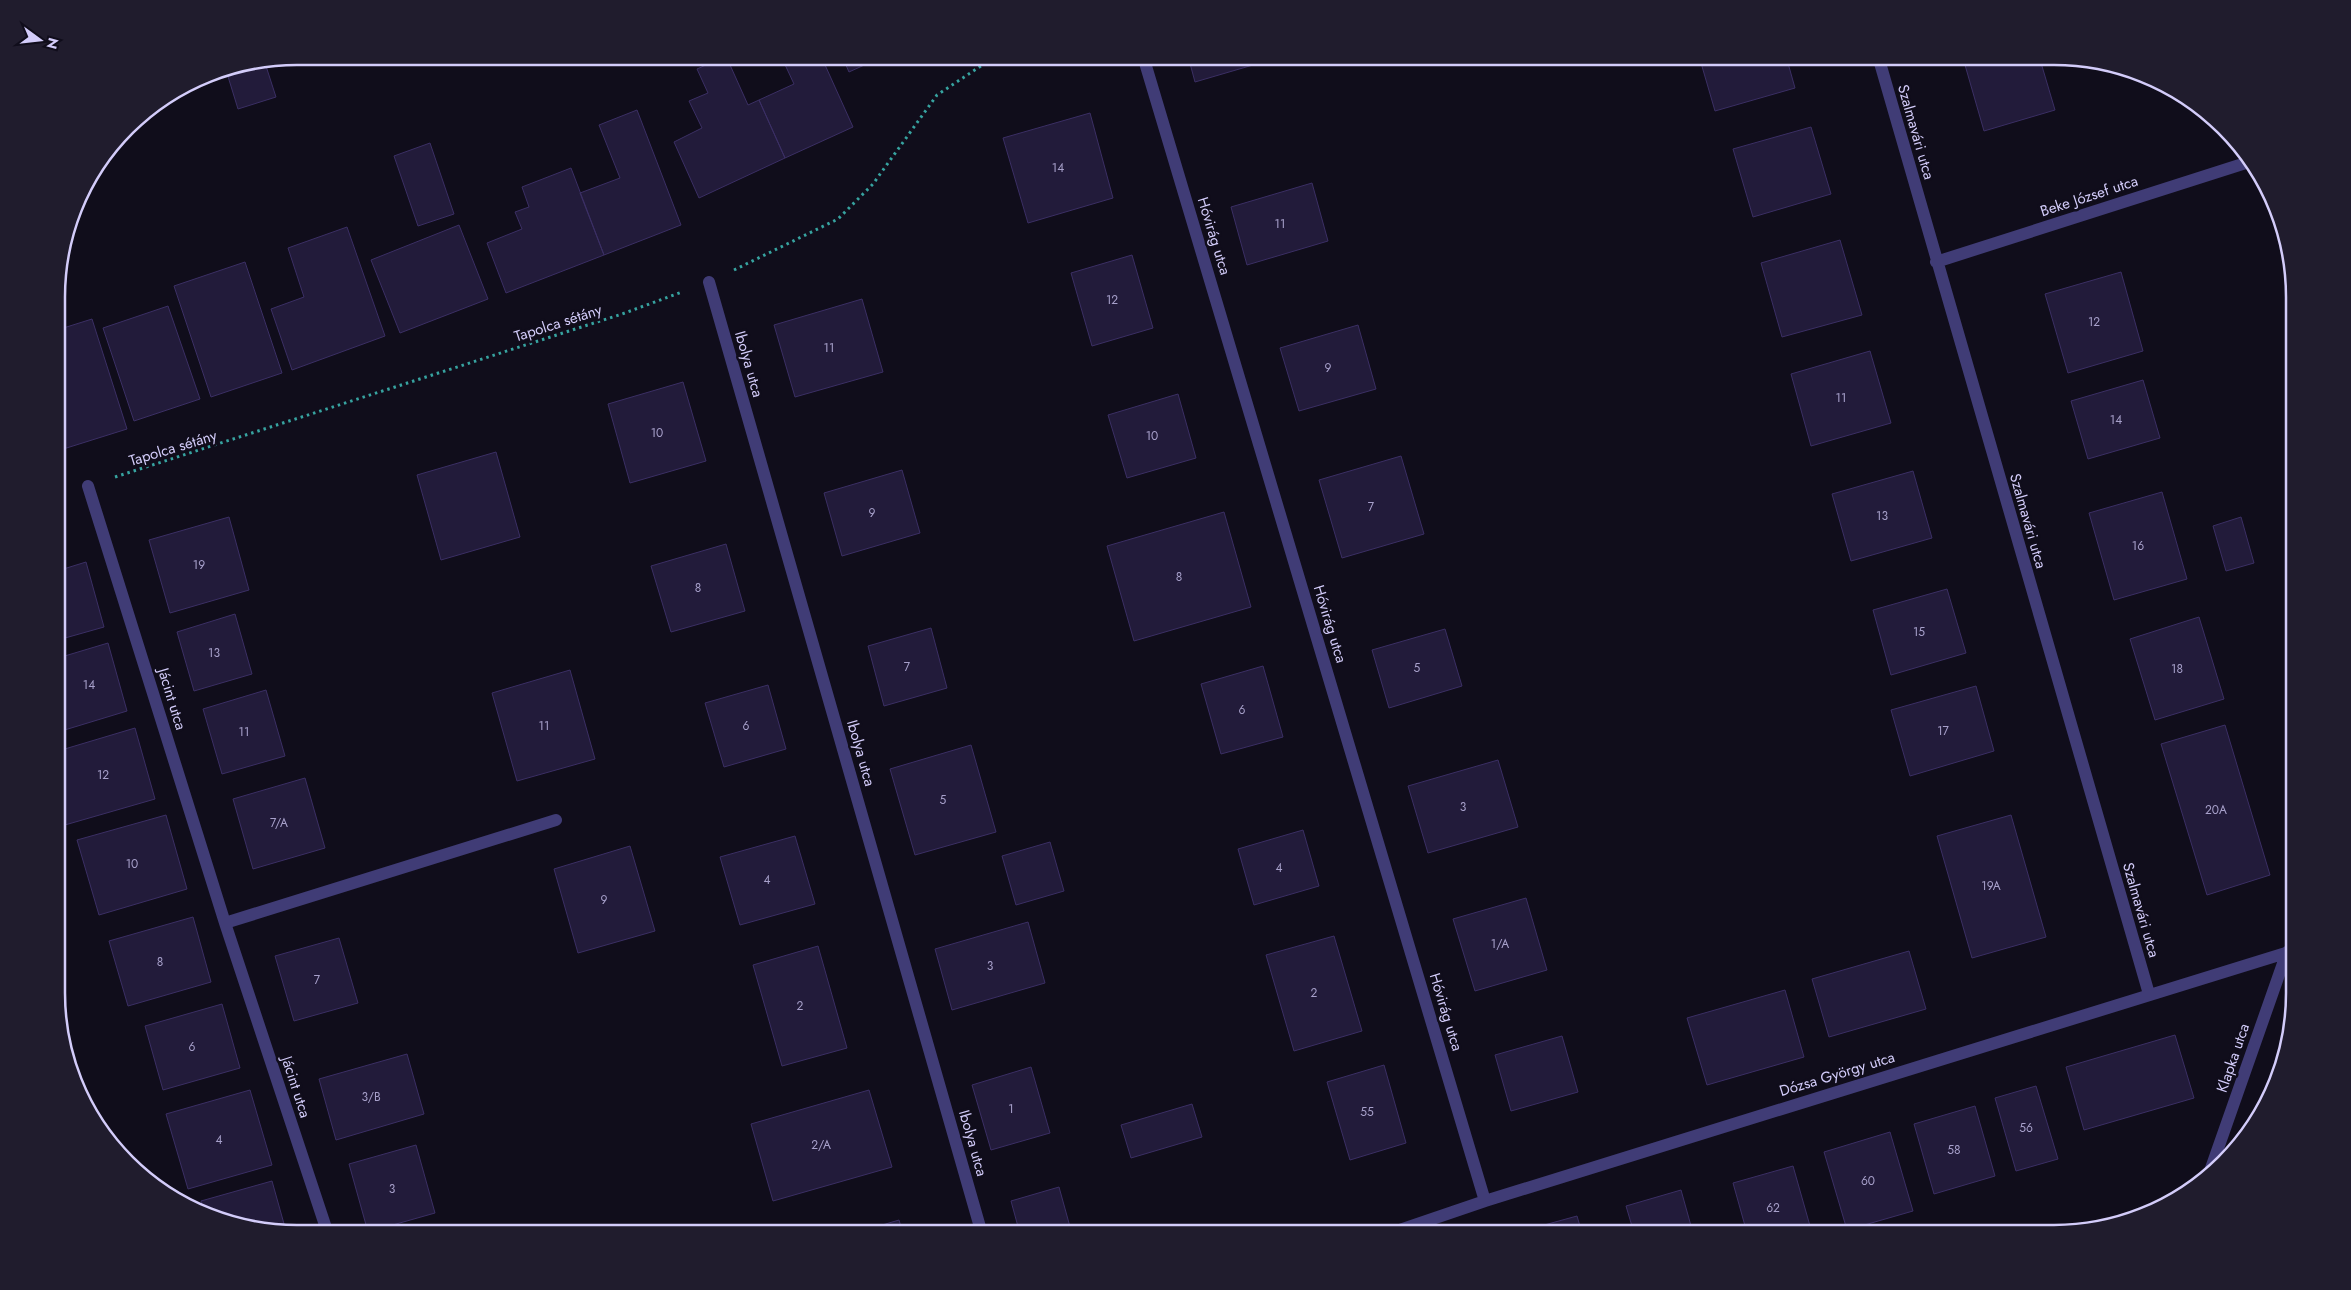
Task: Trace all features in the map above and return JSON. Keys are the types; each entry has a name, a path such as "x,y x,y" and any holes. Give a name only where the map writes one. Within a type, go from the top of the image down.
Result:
{"street":[{"name":"Hóvirág utca","path":"1146,65 1485,1201"},
{"name":"Szalmavári utca","path":"1881,65 2149,994"},
{"name":"Beke József utca","path":"1936,262 2244,164"},
{"name":"Ibolya utca","path":"709,282 979,1225"},
{"name":"Jácint utca","path":"88,486 225,923 325,1225"},
{"path":"225,923 556,820"},
{"name":"Dózsa György utca","path":"1417,1225 1485,1201 2286,953"},
{"name":"Klapka utca","path":"2214,1161 2286,965"}],"path":[{"name":"Tapolca sétány","path":"88,486 604,320 709,282 838,219 873,184 937,96 983,65"}],"building":[{"path":"706,65 730,65 748,105 759,100 785,158 699,198 674,142 702,128 689,101 708,93 697,69"},
{"path":"785,65 825,65 853,127 785,158 759,100 794,84"},
{"path":"846,65 864,65 849,72"},
{"path":"1190,65 1253,65 1195,82"},
{"path":"1702,65 1789,65 1795,88 1715,111"},
{"path":"1965,65 2042,65 2055,110 1984,131"},
{"path":"266,67 276,97 238,109 228,75"},
{"path":"637,110 681,225 604,255 580,193 620,178 599,125"},
{"path":"1090,113 1113,198 1028,223 1003,138"},
{"path":"1811,127 1831,194 1753,217 1733,149"},
{"path":"430,143 454,214 418,226 394,156"},
{"path":"571,168 604,255 506,293 487,243 522,229 515,212 529,207 522,187"},
{"path":"1312,183 1328,241 1247,265 1231,207"},
{"path":"459,225 488,299 400,333 371,260"},
{"path":"347,227 385,336 292,370 271,309 304,297 288,248"},
{"path":"1840,240 1862,315 1782,337 1761,263"},
{"path":"1132,255 1153,328 1092,346 1071,273"},
{"path":"245,262 282,373 211,397 174,286"},
{"path":"2121,272 2143,351 2068,373 2045,294"},
{"path":"862,299 883,372 795,397 774,325"},
{"path":"168,306 200,399 134,421 103,328"},
{"path":"92,319 127,429 65,448 65,327"},
{"path":"1358,325 1376,389 1299,411 1280,348"},
{"path":"1870,351 1891,423 1811,446 1791,374"},
{"path":"2143,380 2160,438 2088,459 2071,401"},
{"path":"683,382 706,461 630,483 608,404"},
{"path":"1178,394 1196,458 1127,478 1108,415"},
{"path":"496,452 520,537 441,560 417,475"},
{"path":"1401,456 1424,534 1342,558 1319,480"},
{"path":"902,470 920,533 842,556 824,493"},
{"path":"1913,471 1932,538 1851,561 1832,494"},
{"path":"2162,492 2187,579 2114,600 2089,513"},
{"path":"1224,512 1251,607 1134,641 1107,546"},
{"path":"229,517 249,590 170,613 149,540"},
{"path":"2241,517 2254,563 2226,571 2213,526"},
{"path":"726,544 745,611 671,632 651,566"},
{"path":"86,562 104,627 65,638 65,569"},
{"path":"1947,589 1966,653 1891,675 1873,610"},
{"path":"235,614 252,674 194,691 177,632"},
{"path":"2199,617 2224,699 2155,720 2130,639"},
{"path":"931,628 947,688 884,706 868,646"},
{"path":"1445,629 1462,686 1389,708 1372,650"},
{"path":"108,643 127,711 65,730 65,656"},
{"path":"1263,666 1283,737 1221,754 1201,684"},
{"path":"570,670 595,759 517,781 492,693"},
{"path":"768,685 786,749 724,767 705,703"},
{"path":"1976,686 1994,751 1910,776 1891,710"},
{"path":"266,690 285,756 222,774 203,709"},
{"path":"2225,725 2270,875 2207,895 2161,744"},
{"path":"135,728 155,799 65,825 65,749"},
{"path":"971,745 996,832 915,855 890,769"},
{"path":"1498,760 1518,827 1428,853 1408,786"},
{"path":"305,778 325,848 253,869 233,799"},
{"path":"166,815 187,889 99,915 77,840"},
{"path":"2011,815 2046,937 1972,958 1937,836"},
{"path":"1303,830 1319,886 1254,905 1238,849"},
{"path":"795,836 815,904 740,925 720,857"},
{"path":"1050,842 1064,891 1016,905 1002,856"},
{"path":"630,846 655,931 578,953 554,869"},
{"path":"1526,898 1547,970 1475,991 1453,919"},
{"path":"193,917 211,982 128,1006 109,941"},
{"path":"1028,922 1045,983 952,1010 935,949"},
{"path":"1334,936 1362,1031 1294,1051 1266,955"},
{"path":"339,938 358,1003 294,1021 275,956"},
{"path":"818,946 847,1048 782,1066 753,965"},
{"path":"1909,951 1926,1009 1829,1037 1812,979"},
{"path":"1785,990 1804,1057 1707,1085 1687,1018"},
{"path":"222,1004 240,1068 163,1090 145,1026"},
{"path":"2175,1035 2194,1098 2084,1130 2066,1067"},
{"path":"1562,1036 1578,1092 1511,1111 1495,1055"},
{"path":"407,1054 424,1114 336,1140 319,1079"},
{"path":"1384,1065 1406,1143 1350,1160 1327,1082"},
{"path":"1031,1067 1050,1133 991,1150 972,1085"},
{"path":"2036,1086 2058,1159 2016,1171 1995,1098"},
{"path":"250,1090 272,1165 188,1189 166,1114"},
{"path":"869,1090 892,1167 773,1201 751,1124"},
{"path":"1192,1104 1202,1137 1131,1158 1121,1125"},
{"path":"1975,1106 1995,1176 1934,1194 1914,1124"},
{"path":"1890,1132 1913,1211 1864,1225 1846,1225 1824,1152"},
{"path":"416,1145 435,1213 393,1225 366,1225 349,1164"},
{"path":"1793,1166 1810,1225 1745,1225 1733,1183"},
{"path":"272,1181 284,1225 252,1221 222,1213 202,1204 201,1201"},
{"path":"1059,1187 1070,1225 1018,1225 1011,1201"},
{"path":"1681,1190 1691,1225 1632,1225 1626,1206"},
{"path":"1577,1216 1580,1225 1544,1225"},
{"path":"899,1220 900,1225 882,1225"}]}
